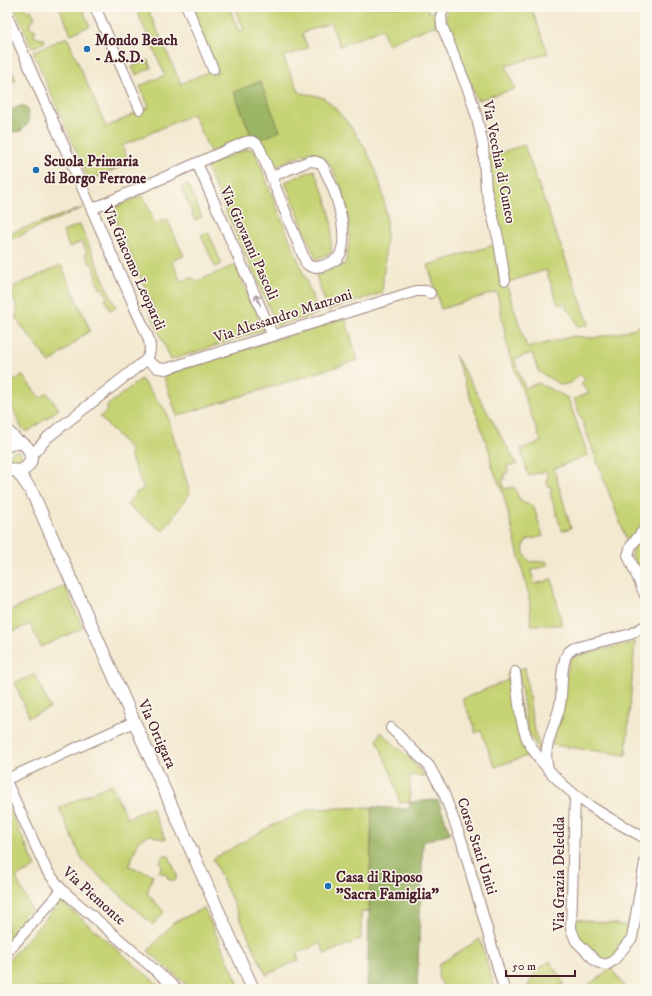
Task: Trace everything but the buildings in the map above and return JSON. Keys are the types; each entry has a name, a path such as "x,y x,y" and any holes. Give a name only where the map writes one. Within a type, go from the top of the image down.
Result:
{"street":[{"path":"95,7 140,109"},
{"path":"187,7 213,69"},
{"name":"Via Vecchia di Cuneo","path":"444,7 441,16 442,26 469,92 483,145 486,189 499,242 505,280"},
{"name":"Via Giacomo Leopardi","path":"7,16 148,338 150,347 148,358"},
{"path":"92,209 245,142 253,141 258,145 308,266 316,268 338,258 342,250 342,219 336,194 323,166 315,161 309,161 271,176"},
{"name":"Via Giovanni Pascoli","path":"197,163 274,336"},
{"name":"Via Alessandro Manzoni","path":"148,358 158,368 166,369 416,291 426,291 430,293"},
{"path":"17,460 148,358"},
{"name":"Via Ortigara","path":"7,431 17,460 253,989"},
{"path":"645,528 631,546 628,555 645,595"},
{"path":"552,775 546,763 546,754 560,704 564,664 567,654 574,648 631,634 645,626"},
{"path":"515,672 526,735 534,750 552,775 575,796 609,819 645,838"},
{"path":"7,779 134,722"},
{"name":"Corso Stati Uniti","path":"391,728 429,766 443,791 462,842 504,989"},
{"name":"Via Piemonte","path":"7,783 47,872 62,890 177,989"},
{"name":"Via Grazia Deledda","path":"575,796 571,929 576,941 600,964 606,965 611,962 631,941 645,862"},
{"path":"7,952 62,890"}],"green space":[{"path":"14,7 22,7 29,11 31,10 35,18 32,20 29,27 36,30 33,36 41,39 44,38 45,42 32,48"},
{"path":"59,7 82,7 90,26 71,34"},
{"path":"135,7 147,7 181,84 209,71 211,75 218,72 190,7 229,7 239,32 244,29 234,7 427,7 429,13 438,9 437,7 440,7 436,16 437,27 433,26 388,44 382,29 340,46 330,23 302,33 308,48 283,57 300,93 321,97 331,104 349,124 372,161 381,188 386,217 386,245 382,293 328,310 316,276 345,264 349,236 346,208 334,172 328,162 321,156 313,153 299,156 273,168 261,139 280,131 234,92 251,135 210,152 193,114 122,146 129,163 89,181 33,52 67,37 106,127 149,107 140,86 165,75"},
{"path":"448,7 531,7 548,53 506,66 515,89 477,100 445,23"},
{"path":"7,60 16,80 7,84"},
{"path":"148,60 151,68 136,75 132,67"},
{"path":"260,81 280,131 261,139 257,136 251,135 234,92"},
{"path":"20,106 25,106 28,110 29,123 21,131 7,134 7,112"},
{"path":"524,145 589,324 578,327 573,314 567,310 566,305 558,304 546,270 508,282 490,192 487,157"},
{"path":"246,149 251,149 255,152 319,313 277,326 206,166"},
{"path":"314,170 325,195 332,222 331,253 316,259 285,182"},
{"path":"188,184 202,217 195,220 181,187"},
{"path":"143,195 155,224 167,219 184,256 172,261 181,282 193,277 195,282 235,265 264,330 171,360 149,310 154,308 111,209"},
{"path":"82,208 7,241 7,234"},
{"path":"80,224 116,308 110,310 105,299 107,298 103,288 100,289 95,277 97,276 92,263 90,264 85,253 87,252 82,242 69,247 63,232"},
{"path":"208,232 222,264 215,267 201,235"},
{"path":"494,245 502,284 506,283 527,348 574,336 592,338 623,332 645,324 645,524 628,544 574,399 589,393 581,384 585,380 580,374 571,383 561,385 538,371 532,353 514,359 525,388 538,383 568,398 588,455 554,469 571,528 562,531 550,493 552,492 546,479 548,478 546,471 528,476 521,449 541,442 509,354 497,292 441,309 428,265"},
{"path":"61,265 90,330 50,363 16,319 17,307 9,289"},
{"path":"345,318 358,360 177,416 164,378 168,373"},
{"path":"455,355 517,464 507,466 508,473 504,474 505,479 502,480 504,489 515,488 520,501 533,505 543,536 527,540 524,546 524,552 526,557 531,562 546,561 548,565 531,571 535,584 552,579 562,625 531,625 529,596 503,493 491,464 490,453"},
{"path":"22,375 40,398 47,393 59,409 29,431 25,431 21,427 7,395 7,379 10,378 13,382"},
{"path":"141,379 166,411 190,493 163,531 127,505 136,493 144,489 130,456 130,449 100,417 107,411 107,406"},
{"path":"14,451 18,451 22,457 18,463 14,463 10,459 10,455"},
{"path":"645,532 645,586 632,556 633,549"},
{"path":"65,586 83,628 41,647 30,624 7,634 7,612"},
{"path":"635,642 626,755 552,745 570,659 575,656"},
{"path":"525,667 532,719 542,757 528,731 518,670"},
{"path":"512,673 532,754 495,767 481,731 475,733 475,727 462,699 508,680 507,674"},
{"path":"35,674 50,708 29,717 15,683"},
{"path":"381,732 407,756 425,776 410,776 410,802 400,803 393,778 377,740"},
{"path":"111,784 127,818 151,807 166,840 150,835 139,840 129,866 153,875 147,893 164,912 153,925 83,861 59,808"},
{"path":"438,800 450,833 423,842 417,989 367,989 372,807 409,809 410,802"},
{"path":"7,804 36,867 16,877 31,909 23,917 25,919 7,940"},
{"path":"372,807 369,911 361,913 361,939 325,954 320,943 297,954 299,960 266,975 213,859 269,827 310,809"},
{"path":"163,855 169,856 177,875 175,881 168,879 166,874 159,872 162,866 160,862"},
{"path":"61,901 163,989 7,989 7,962"},
{"path":"204,908 241,989 191,989 148,951 173,923"},
{"path":"574,919 632,926 630,936 610,961 602,961 576,936"},
{"path":"480,939 495,989 445,989 438,977 439,964"},
{"path":"550,961 564,984 555,989 526,989 537,970"},
{"path":"610,967 624,986 623,989 582,989 603,975"}],"place":[{"name":"Mondo Beach - A.S.D.","path":"87,49"},
{"name":"Scuola Primaria di Borgo Ferrone","path":"36,170"},
{"name":"Casa di Riposo \"Sacra Famiglia\"","path":"328,886"}]}
